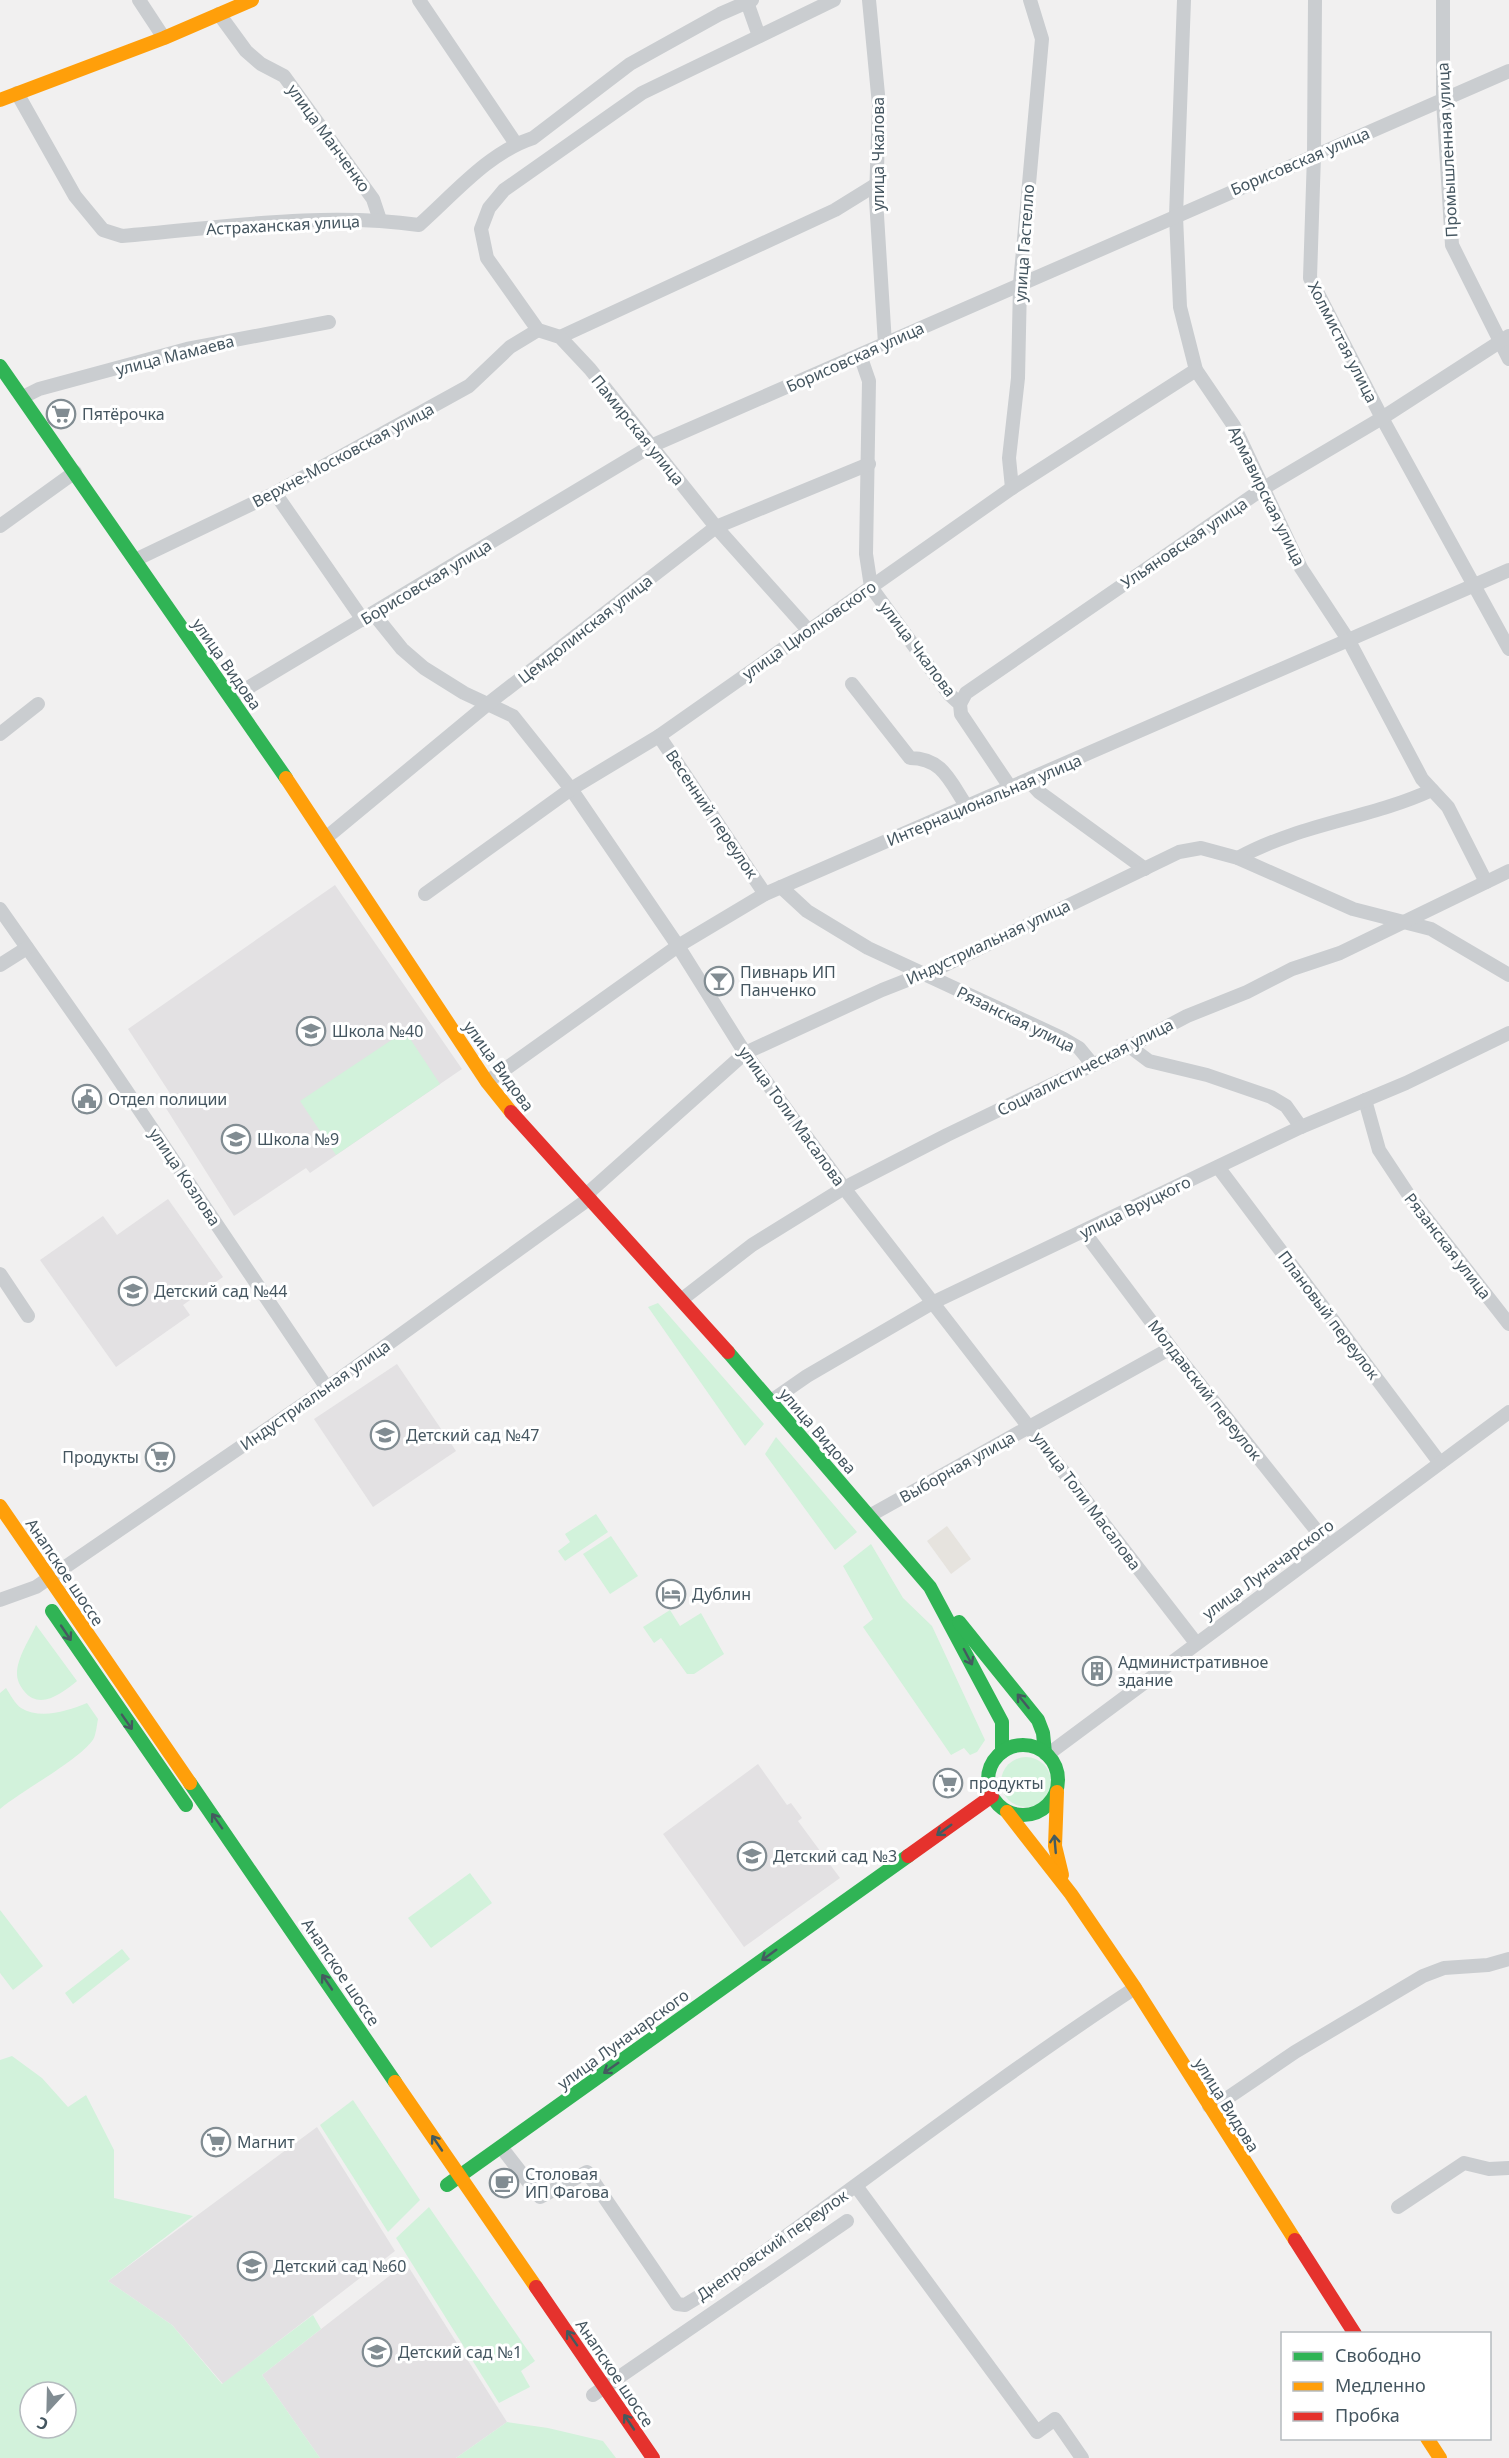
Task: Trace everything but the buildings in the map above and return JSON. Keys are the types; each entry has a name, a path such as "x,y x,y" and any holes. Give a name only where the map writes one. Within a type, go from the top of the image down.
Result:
{"main road":[{"path":"0,100 164,38 252,0"},
{"name":"улица Видова","path":"0,366 327,837 487,1082 520,1124 588,1196 771,1401 930,1587 1002,1722 1004,1732 1002,1752"},
{"name":"Анапское шоссе","path":"0,1506 653,2458"},
{"name":"Анапское шоссе","path":"33,1583 197,1821"},
{"path":"930,1587 1038,1720 1043,1733 1046,1754 1057,1771 1055,1846 1059,1868 1071,1894"},
{"path":"1046,1754 1024,1745 1002,1752 990,1768 988,1778 992,1796 1071,1894"},
{"path":"1007,1812 1017,1815 1037,1813 1053,1800 1057,1791"},
{"name":"улица Луначарского","path":"447,2185 992,1796"},
{"name":"улица Видова","path":"1071,1894 1135,1988 1354,2332"},
{"name":"Анапское шоссе","path":"250,1895 381,2087"},
{"path":"438,2172 457,2199"},
{"path":"1428,2440 1440,2458"}],"street":[{"path":"139,0 164,38"},
{"path":"419,0 516,144"},
{"path":"538,330 487,258 481,229 489,208 504,190 642,93 834,0"},
{"name":"улица Чкалова","path":"869,0 879,105 877,184 885,344"},
{"name":"улица Гастелло","path":"1012,488 1009,458 1018,378 1020,284 1042,39 1030,0"},
{"name":"Армавирская улица","path":"1184,0 1176,216 1180,308 1196,370 1234,426 1301,568 1349,641 1422,779 1448,807 1486,882"},
{"name":"Холмистая улица","path":"1315,0 1310,278 1382,418 1476,585 1509,649"},
{"name":"Промышленная улица","path":"1443,0 1443,100 1452,245 1504,339 1509,359"},
{"path":"749,1 759,36"},
{"name":"Астраханская улица","path":"17,93 75,196 103,230 122,236 309,220 380,220 419,225 498,156 516,144 533,138 630,64 720,14 749,1"},
{"name":"улица Манченко","path":"219,14 246,51 261,64 284,76 373,199 380,220"},
{"name":"Борисовская улица","path":"231,698 651,446 1509,71"},
{"path":"560,337 836,210 877,184"},
{"name":"улица Мамаева","path":"23,397 39,389 187,349 329,322"},
{"name":"Памирская улица","path":"538,330 560,337 590,369 716,527 809,631"},
{"name":"Верхне-Московская улица","path":"135,560 275,493 469,386 510,347 538,330"},
{"name":"Ульяновская улица","path":"960,704 966,693 1264,488 1382,418 1504,339"},
{"name":"улица Чкалова","path":"860,355 869,381 866,554 872,587 949,694 960,704 961,714 1010,787"},
{"name":"улица Циолковского","path":"425,894 571,789 659,736 1012,488 1196,370"},
{"name":"Цемдолинская улица","path":"327,837 489,703 716,527 869,464"},
{"path":"0,526 75,472"},
{"name":"улица Толи Масалова","path":"275,493 368,617 402,649 424,668 464,693 513,716 571,789 678,946 745,1053 844,1188 1196,1643"},
{"name":"Интернациональная улица","path":"487,1082 678,946 765,894 1010,787 1029,781 1509,570"},
{"path":"852,684 910,758 927,758 940,767 966,807"},
{"path":"0,734 38,704"},
{"name":"Весенний переулок","path":"659,736 765,894"},
{"path":"1029,781 1039,792 1145,868"},
{"path":"1238,858 1263,844 1316,825 1408,800 1432,790"},
{"name":"Индустриальная улица","path":"0,1600 33,1583 49,1578 327,1388 588,1196 745,1053 924,974 1179,852 1201,848 1238,858"},
{"path":"1238,858 1353,909 1431,928 1509,975"},
{"name":"Социалистическая улица","path":"681,1300 752,1245 844,1188 1187,1016 1247,992 1292,969 1340,953 1509,871"},
{"name":"Рязанская улица","path":"780,887 807,911 867,948 1062,1038 1079,1048 1093,1065"},
{"name":"улица Козлова","path":"0,909 101,1053 327,1388"},
{"path":"0,966 27,948"},
{"name":"улица Вруцкого","path":"771,1401 807,1376 934,1302 1301,1127 1509,1033"},
{"path":"1129,1046 1149,1061 1207,1075 1271,1097 1286,1106 1301,1127"},
{"name":"Рязанская улица","path":"1365,1100 1379,1150 1412,1200 1509,1324"},
{"name":"Плановый переулок","path":"1218,1167 1440,1463"},
{"name":"Молдавский переулок","path":"1084,1232 1171,1348 1328,1545"},
{"path":"0,1274 28,1316"},
{"name":"Выборная улица","path":"869,1516 1171,1348"},
{"name":"улица Луначарского","path":"1046,1754 1509,1412"},
{"path":"1209,2106 1226,2099 1295,2052 1423,1976 1444,1968 1488,1965 1509,1959"},
{"name":"Днепровский переулок","path":"501,2147 540,2197 587,2172 677,2304 685,2305 721,2283 1045,2047 1135,1988"},
{"path":"1398,2207 1464,2163 1489,2169 1509,2168"},
{"name":"Днепровский переулок","path":"856,2186 1037,2432 1055,2419 1082,2458"},
{"name":"Днепровский переулок","path":"593,2395 847,2221"}],"shaded area":[{"name":"Школа №40","path":"335,885 462,1069 310,1173 306,1168 234,1216 164,1105 173,1098 128,1029"},
{"name":"Детский сад №44","path":"168,1199 223,1277 183,1305 190,1315 116,1367 40,1260 103,1216 117,1235"},
{"name":"Детский сад №47","path":"397,1364 456,1451 373,1507 314,1419"},
{"path":"947,1526 971,1559 951,1574 927,1541"},
{"name":"Детский сад №3","path":"758,1764 787,1805 791,1803 802,1818 798,1821 840,1878 744,1947 663,1834"},
{"name":"Детский сад №60","path":"317,2127 395,2251 223,2384 172,2325 108,2281"},
{"name":"Детский сад №1","path":"406,2263 507,2422 456,2458 320,2458 262,2375"}],"green space":[{"path":"405,1031 440,1084 336,1155 300,1101"},
{"path":"658,1303 764,1424 745,1446 648,1307"},
{"path":"776,1437 857,1532 835,1550 765,1454"},
{"path":"596,1514 608,1532 565,1561 558,1551 570,1542 565,1534"},
{"path":"611,1536 638,1576 610,1594 583,1554"},
{"path":"871,1544 903,1598 932,1626 985,1740 977,1752 970,1755 964,1748 951,1755 863,1627 873,1619 843,1566"},
{"path":"670,1610 680,1626 701,1613 724,1654 694,1674 687,1674 661,1638 654,1643 643,1627"},
{"path":"36,1625 77,1681 58,1695 44,1700 30,1697 21,1687 17,1676 21,1655"},
{"path":"6,1688 19,1706 29,1712 54,1713 87,1703 98,1719 94,1738 88,1746 65,1765 0,1809 0,1693"},
{"path":"1021,1757 1031,1757 1044,1764 1051,1777 1051,1787 1044,1800 1031,1807 1021,1807 1012,1803 1005,1796 1001,1787 1001,1777 1005,1768 1012,1761"},
{"path":"470,1873 492,1903 431,1948 408,1918"},
{"path":"0,1910 43,1966 13,1990 0,1973"},
{"path":"122,1949 130,1959 73,2004 65,1993"},
{"path":"12,2056 42,2078 68,2107 86,2095 114,2150 114,2198 193,2216 108,2281 172,2325 222,2384 313,2315 321,2329 262,2375 320,2458 0,2458 0,2060"},
{"path":"353,2100 420,2200 388,2232 320,2125"},
{"path":"429,2207 535,2361 521,2371 530,2387 499,2403 396,2238"},
{"path":"507,2422 548,2428 603,2441 616,2458 456,2458"}],"traffic: fast":[{"path":"0,366 286,778"},
{"path":"728,1352 930,1587 1002,1722 1002,1752"},
{"path":"52,1611 186,1805"},
{"path":"959,1622 1038,1720 1043,1733 1045,1753"},
{"path":"1023,1745 1036,1748 1048,1755 1055,1767 1058,1780 1055,1793 1048,1805 1036,1812 1023,1815 1010,1812 998,1805 991,1793 988,1780 991,1767 998,1755 1010,1748 1023,1745"},
{"path":"190,1783 395,2082"},
{"path":"447,2185 908,1856"}],"traffic: slow":[{"path":"0,100 164,38 252,0"},
{"path":"286,778 487,1082 511,1112"},
{"path":"0,1506 190,1783"},
{"path":"1057,1792 1055,1846 1062,1875"},
{"path":"1007,1812 1071,1894 1135,1988 1295,2240"},
{"path":"395,2082 536,2287"},
{"path":"1428,2440 1440,2458"}],"traffic: jam":[{"path":"511,1112 728,1352"},
{"path":"908,1856 992,1796"},
{"path":"1295,2240 1354,2332"},
{"path":"536,2287 653,2458"}],"place":[{"name":"Пятёрочка","path":"61,414"},
{"name":"Пивнарь ИП Панченко","path":"719,981"},
{"name":"Школа №40","path":"311,1031"},
{"name":"Отдел полиции","path":"87,1099"},
{"name":"Школа №9","path":"236,1139"},
{"name":"Детский сад №44","path":"133,1291"},
{"name":"Детский сад №47","path":"385,1435"},
{"name":"Продукты","path":"160,1457"},
{"name":"Дублин","path":"671,1594"},
{"name":"Административное здание","path":"1097,1671"},
{"name":"продукты","path":"948,1783"},
{"name":"Детский сад №3","path":"752,1856"},
{"name":"Магнит","path":"216,2142"},
{"name":"Столовая ИП Фагова","path":"504,2183"},
{"name":"Детский сад №60","path":"252,2266"},
{"name":"Детский сад №1","path":"377,2352"}]}
